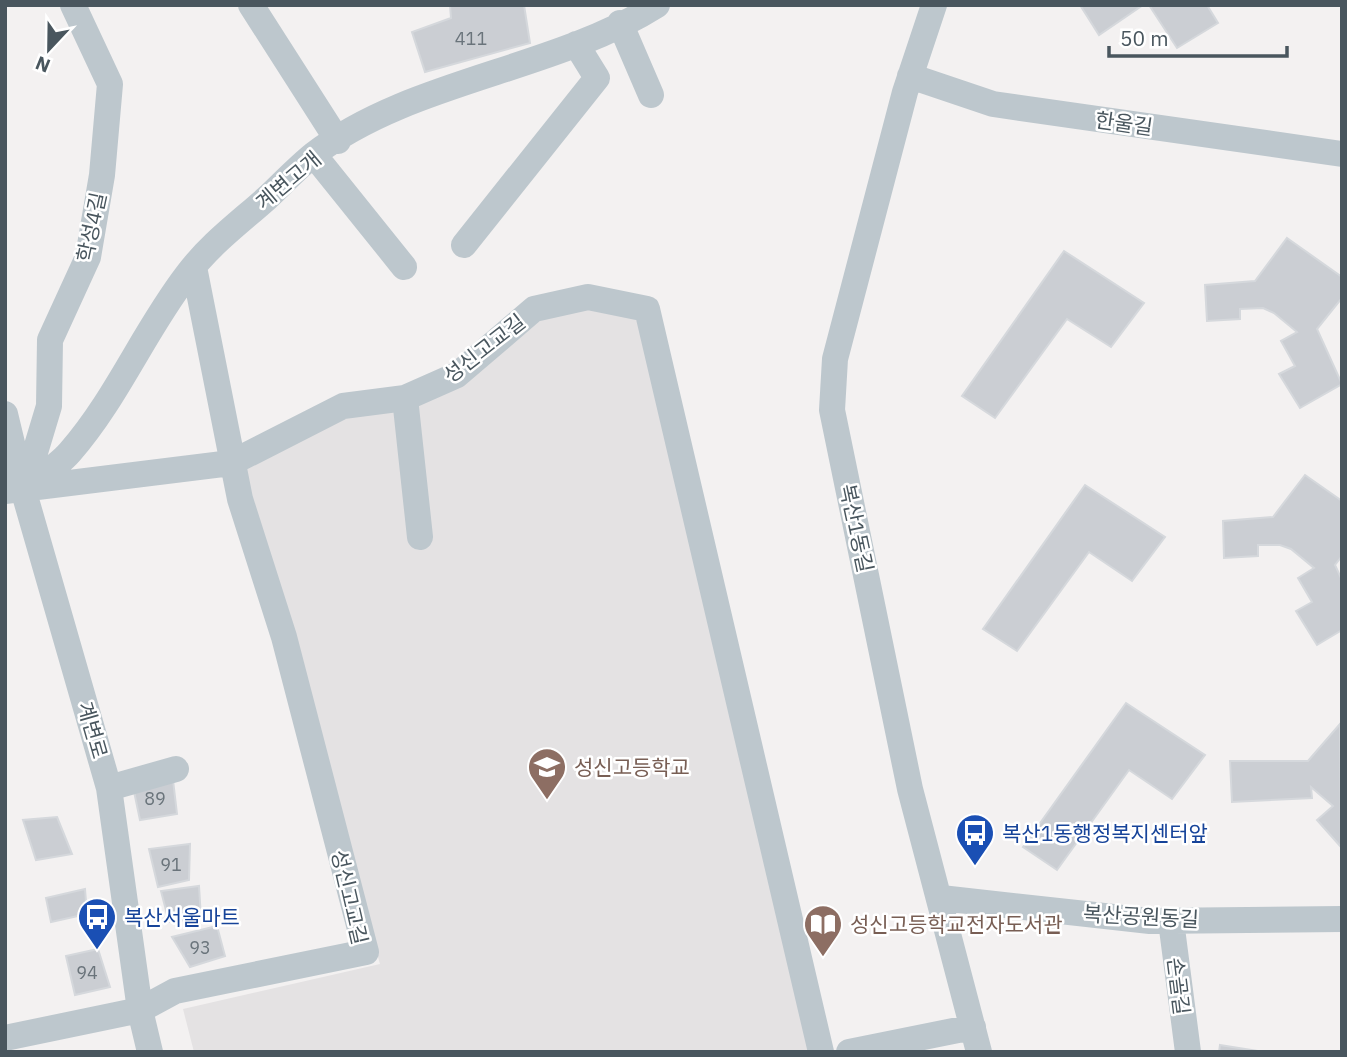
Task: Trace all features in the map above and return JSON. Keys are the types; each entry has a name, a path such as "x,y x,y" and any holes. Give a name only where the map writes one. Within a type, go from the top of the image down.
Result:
{"street":[{"name":"학성4길","path":"14,490 49,406 50,340 88,257 102,174 110,84 73,5"},
{"path":"251,5 338,141"},
{"name":"계변고개","path":"14,490 68,454 90,426 194,268 227,232 314,155 419,100 576,44 657,5"},
{"name":"복산1동길","path":"934,5 910,76 835,359 832,410 910,789 941,898 976,1039"},
{"path":"620,23 651,95"},
{"path":"464,245 597,78 576,44"},
{"name":"한울길","path":"910,76 993,104 1342,154"},
{"path":"314,155 404,267"},
{"path":"14,490 231,463 194,268"},
{"name":"성신고교길","path":"140,1010 175,991 366,952 284,637 231,463 343,406 405,398 457,375 534,309 588,297 647,309 821,1052"},
{"path":"405,398 420,537"},
{"name":"계변로","path":"5,414 14,490 109,788 140,1010 150,1052"},
{"path":"109,788 176,769"},
{"name":"복산공원동길","path":"941,898 1171,921 1342,919"},
{"name":"손골길","path":"1171,921 1188,1052"},
{"path":"5,1038 140,1010"},
{"path":"849,1052 976,1039"}],"shaded area":[{"name":"성신고등학교","path":"534,309 647,309 821,1052 194,1052 183,1009 380,964 236,466 343,406 405,398"}],"building":[{"path":"450,5 524,5 530,43 425,72 412,32 451,18"},
{"path":"1080,5 1143,5 1099,35"},
{"path":"1149,5 1207,5 1218,23 1177,48"},
{"path":"1287,238 1342,277 1342,298 1317,329 1342,384 1300,408 1279,374 1295,366 1281,341 1297,332 1274,313 1263,308 1240,309 1240,319 1207,321 1205,285 1255,281"},
{"path":"1064,251 1144,303 1111,347 1067,319 995,418 962,396"},
{"path":"1305,475 1342,501 1342,556 1335,565 1342,580 1342,630 1317,645 1296,611 1312,602 1298,578 1314,568 1291,549 1280,545 1258,545 1258,556 1224,558 1223,521 1273,517"},
{"path":"1085,485 1165,537 1132,581 1089,552 1017,651 983,629"},
{"path":"1126,703 1205,755 1172,799 1129,770 1057,870 1023,847"},
{"path":"1340,724 1341,847 1317,820 1333,806 1311,787 1312,798 1232,802 1230,761 1308,761"},
{"path":"173,780 177,814 140,820 132,782"},
{"path":"57,817 72,854 36,860 23,820"},
{"path":"190,844 189,880 158,887 149,849"},
{"path":"199,886 201,918 169,922 161,891"},
{"path":"85,889 87,914 51,922 46,898"},
{"path":"217,926 225,956 190,967 172,937"},
{"path":"98,949 110,987 75,995 66,956"},
{"path":"1220,1045 1264,1052 1219,1052"}],"place":[{"name":"성신고등학교","path":"547,801"},
{"name":"복산1동행정복지센터앞","path":"975,867"},
{"name":"복산서울마트","path":"97,951"},
{"name":"성신고등학교전자도서관","path":"823,958"}]}
